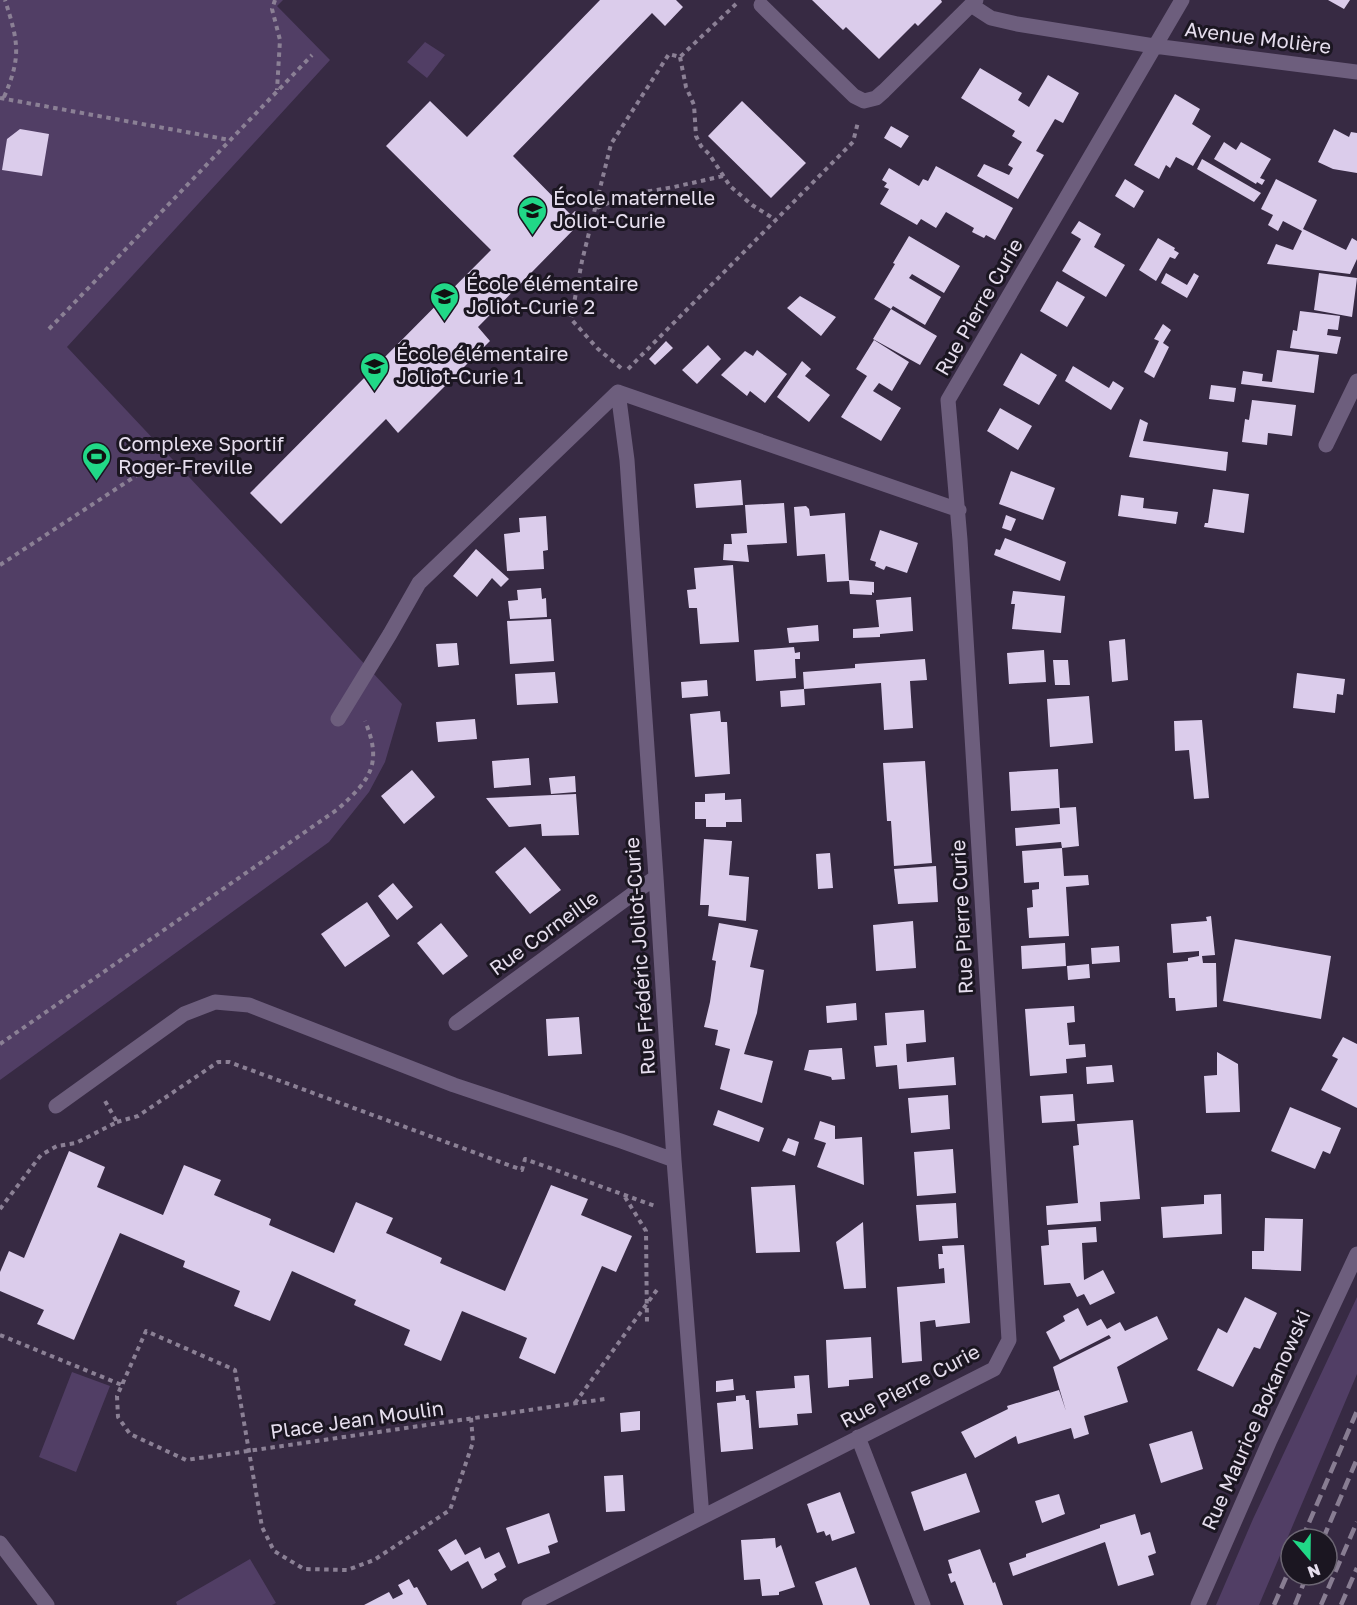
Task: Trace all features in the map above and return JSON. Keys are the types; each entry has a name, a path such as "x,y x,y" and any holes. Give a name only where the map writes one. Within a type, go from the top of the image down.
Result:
{"street":[{"name":"Rue Pierre Curie","path":"529,1605 994,1369 1009,1340 958,510 948,400 1182,0"},
{"name":"Avenue Molière","path":"974,2 992,18 1001,21 1154,46 1357,72"},
{"path":"761,5 854,96 864,101 876,98 884,91 974,2"},
{"path":"1326,445 1357,381"},
{"path":"338,719 419,583 618,392 958,510"},
{"name":"Rue Frédéric Joliot-Curie","path":"618,392 627,460 674,1161 702,1517"},
{"name":"Rue Corneille","path":"456,1023 656,877"},
{"path":"56,1106 184,1014 215,1002 249,1005 454,1085 674,1161"},
{"name":"Rue Maurice Bokanowski","path":"1198,1605 1270,1440 1357,1254"},
{"path":"858,1437 923,1605"},
{"path":"0,1543 47,1605"}],"path":[{"path":"5,0 17,40 12,80 2,97 230,140"},
{"path":"275,0 272,9 280,40 277,91"},
{"path":"680,57 736,4 761,5"},
{"path":"49,329 312,54"},
{"path":"680,57 669,54 611,144 582,261 571,319 598,349 626,372 853,142 864,101"},
{"path":"680,57 686,87 694,105 696,136 730,186 752,205 776,220"},
{"path":"596,208 626,195 723,176"},
{"path":"0,565 154,464"},
{"path":"0,1044 338,809 361,788 371,769 374,753 373,739 352,696"},
{"path":"0,1209 41,1155 57,1146 76,1143 117,1122 138,1116 218,1062 229,1062 522,1170 525,1159 678,1214"},
{"path":"92,1080 117,1122"},
{"path":"624,1196 646,1231 647,1325"},
{"path":"575,1404 682,1257"},
{"name":"Place Jean Moulin","path":"471,1418 473,1442 450,1510 374,1560 347,1570 304,1569 274,1551 262,1527 248,1451 235,1370 146,1331 117,1396 118,1417 130,1434 186,1460 248,1451 471,1418 575,1404 605,1399"},
{"path":"0,1335 122,1385"}],"shaded area":[{"name":"Complexe Sportif Roger-Freville","path":"0,0 283,0 277,6 330,60 67,347 402,704 385,762 369,792 329,842 0,1080"},
{"path":"425,42 445,55 427,78 407,62"},
{"path":"1357,1297 1357,1374 1292,1527 1279,1527 1279,1558 1259,1605 1216,1605 1253,1519"},
{"path":"72,1372 110,1386 76,1472 39,1457"},
{"path":"250,1559 276,1603 272,1605 177,1605 176,1602"}],"building":[{"path":"600,0 676,0 683,7 665,26 652,13 513,156 571,215 575,211 582,218 581,222 478,327 490,341 398,433 386,419 281,524 250,493 491,250 386,146 430,101 467,137"},
{"path":"812,0 941,0 942,2 918,26 915,23 879,59 846,27 843,30"},
{"path":"1328,0 1350,0 1344,9"},
{"path":"980,68 1022,93 1018,100 1029,107 1048,75 1079,93 1063,123 1055,119 1036,151 1044,155 1018,199 977,176 984,164 1009,175 1013,168 1008,165 1022,142 1012,136 1015,131 961,98"},
{"path":"1175,94 1200,109 1192,124 1211,136 1193,166 1176,157 1170,168 1166,165 1159,179 1134,165"},
{"path":"742,101 806,163 771,198 708,136"},
{"path":"891,126 909,136 901,148 884,138"},
{"path":"20,129 49,134 42,176 2,170 7,139"},
{"path":"1334,129 1349,137 1351,132 1357,133 1357,173 1333,169 1318,162"},
{"path":"1224,142 1236,150 1241,142 1271,159 1260,178 1265,180 1262,185 1257,182 1256,184 1214,159"},
{"path":"1202,159 1261,193 1254,202 1197,169"},
{"path":"936,166 1013,208 995,240 972,232 974,228 946,212 936,228 921,219 917,225 880,204 889,189 884,187 887,183 882,180 889,168 919,186 923,179 928,181"},
{"path":"1125,179 1144,191 1134,208 1115,196"},
{"path":"1276,179 1317,200 1303,229 1346,250 1352,238 1357,241 1357,259 1350,274 1267,264 1276,244 1293,250 1302,231 1283,221 1278,231 1268,225 1273,215 1261,209"},
{"path":"1079,221 1101,234 1094,247 1125,265 1106,297 1062,271 1081,239 1071,233"},
{"path":"909,236 960,266 944,293 912,274 909,278 941,297 925,325 893,306 891,309 874,299"},
{"path":"1158,238 1179,253 1175,259 1170,257 1156,281 1139,270"},
{"path":"1166,273 1187,285 1194,273 1199,276 1187,298 1161,283"},
{"path":"1319,273 1357,278 1352,317 1314,310"},
{"path":"1057,281 1085,297 1067,327 1040,311"},
{"path":"800,296 836,317 821,336 787,308"},
{"path":"891,309 937,336 920,365 873,339"},
{"path":"1300,311 1340,316 1338,330 1328,329 1327,335 1341,337 1337,354 1290,348 1293,330 1297,331"},
{"path":"1163,324 1171,330 1163,343 1169,347 1154,378 1144,372 1159,341 1154,339"},
{"path":"874,340 909,362 892,391 879,383 873,391 901,408 881,441 841,417 867,376 856,369"},
{"path":"666,341 673,348 655,365 649,359"},
{"path":"708,345 721,359 697,384 682,370"},
{"path":"757,350 787,374 765,403 750,391 747,396 721,375 745,351 753,356"},
{"path":"1277,350 1319,355 1314,393 1241,384 1243,371 1263,374 1262,381 1272,382"},
{"path":"1021,353 1057,375 1039,405 1003,385"},
{"path":"802,361 811,369 805,376 830,395 809,422 777,397"},
{"path":"1073,366 1109,388 1113,381 1124,388 1111,410 1065,381"},
{"path":"1211,385 1236,388 1234,402 1209,399"},
{"path":"1252,400 1296,405 1292,436 1268,433 1267,445 1242,442 1245,419 1249,420"},
{"path":"1000,408 1032,426 1018,450 987,431"},
{"path":"1140,419 1148,423 1143,441 1228,452 1226,471 1129,457"},
{"path":"1011,471 1055,488 1043,520 999,504"},
{"path":"741,480 743,505 696,508 694,484"},
{"path":"1213,489 1249,494 1244,533 1204,527 1205,523 1208,523"},
{"path":"1121,495 1144,498 1143,508 1178,512 1176,524 1118,516"},
{"path":"784,503 787,543 747,545 749,562 723,560 724,544 732,544 731,534 747,533 745,505"},
{"path":"806,506 810,516 845,513 849,580 874,582 872,595 850,594 849,581 827,582 825,554 797,556 794,507"},
{"path":"1006,515 1016,519 1011,531 1002,528"},
{"path":"546,516 548,550 543,551 544,569 507,571 504,534 520,532 519,518"},
{"path":"880,530 918,543 907,573 886,566 884,570 875,566 876,562 870,560"},
{"path":"1005,538 1066,562 1060,581 994,555 996,549 1000,550"},
{"path":"476,549 509,579 501,587 492,578 477,597 453,576"},
{"path":"733,565 739,642 700,644 697,608 689,608 687,590 696,589 694,568"},
{"path":"541,588 542,599 546,598 547,617 510,619 508,601 518,600 517,590"},
{"path":"1013,591 1065,596 1061,633 1012,629 1015,604 1011,604"},
{"path":"911,597 913,631 880,634 880,637 853,638 853,629 879,627 876,600"},
{"path":"551,619 554,661 510,664 507,621"},
{"path":"818,625 819,641 789,643 787,628"},
{"path":"1125,639 1128,680 1112,682 1109,641"},
{"path":"457,643 459,665 438,667 436,644"},
{"path":"794,647 795,653 800,652 800,659 795,659 796,678 756,681 754,650"},
{"path":"1044,650 1046,682 1009,684 1007,653"},
{"path":"925,659 927,680 910,681 913,728 884,730 881,683 804,689 803,672 855,668 855,664"},
{"path":"1053,660 1068,660 1070,685 1055,685"},
{"path":"555,672 558,703 517,705 515,674"},
{"path":"1297,673 1345,679 1343,695 1337,694 1335,713 1293,708"},
{"path":"707,680 708,696 682,698 681,682"},
{"path":"804,689 805,705 781,707 780,691"},
{"path":"1089,696 1093,743 1050,747 1047,699"},
{"path":"720,711 721,722 727,722 730,774 695,777 690,714"},
{"path":"475,719 477,739 438,742 436,722"},
{"path":"1202,720 1209,798 1194,799 1189,750 1175,751 1174,721"},
{"path":"529,758 531,785 494,788 492,761"},
{"path":"925,761 932,863 894,866 891,821 887,821 883,763"},
{"path":"1058,769 1060,808 1076,807 1079,846 1062,848 1061,842 1016,846 1015,828 1060,824 1059,808 1011,811 1009,772"},
{"path":"412,770 435,797 404,824 381,796"},
{"path":"575,776 576,792 551,794 549,778"},
{"path":"725,793 725,800 741,799 742,822 726,822 726,827 706,827 706,819 695,819 695,802 705,802 705,794"},
{"path":"576,794 579,835 542,836 541,824 509,827 486,798"},
{"path":"704,839 732,841 729,875 749,877 746,921 708,916 709,905 700,905"},
{"path":"525,847 561,890 530,914 495,872"},
{"path":"1062,848 1064,876 1088,875 1089,885 1066,887 1069,936 1029,938 1027,908 1033,907 1032,890 1039,889 1039,882 1024,883 1022,851"},
{"path":"830,853 833,888 818,889 816,854"},
{"path":"936,866 938,902 898,904 894,869"},
{"path":"393,883 413,907 397,920 378,896"},
{"path":"367,902 390,936 345,967 321,934"},
{"path":"1211,916 1215,955 1202,956 1203,963 1216,963 1217,1007 1176,1011 1175,998 1169,998 1167,963 1188,961 1188,958 1199,956 1199,951 1173,953 1171,924 1207,921 1206,917"},
{"path":"913,921 916,968 876,971 873,925"},
{"path":"441,923 468,956 443,975 417,943"},
{"path":"719,923 758,930 750,967 764,970 757,1013 744,1054 773,1061 762,1103 720,1089 730,1049 715,1045 718,1030 704,1027 716,961 712,960"},
{"path":"1235,939 1331,956 1321,1019 1223,1001"},
{"path":"1065,943 1066,966 1022,969 1021,946"},
{"path":"1119,946 1120,962 1092,964 1091,948"},
{"path":"1089,964 1090,978 1068,980 1067,966"},
{"path":"856,1003 857,1020 827,1023 826,1006"},
{"path":"1074,1006 1075,1022 1067,1023 1069,1045 1085,1044 1086,1057 1066,1059 1067,1073 1030,1076 1025,1009"},
{"path":"924,1010 926,1042 906,1044 907,1062 954,1057 956,1085 899,1089 897,1065 876,1067 874,1046 887,1045 885,1013"},
{"path":"579,1017 582,1054 548,1056 546,1019"},
{"path":"1343,1037 1357,1044 1357,1108 1321,1090 1338,1059 1332,1056"},
{"path":"842,1048 845,1079 832,1080 831,1077 804,1070 809,1050"},
{"path":"1217,1052 1238,1064 1240,1112 1206,1113 1204,1076 1217,1075"},
{"path":"1112,1065 1114,1082 1087,1084 1086,1067"},
{"path":"1073,1094 1075,1121 1042,1123 1040,1096"},
{"path":"948,1095 950,1129 911,1133 908,1098"},
{"path":"1290,1107 1341,1128 1330,1154 1323,1151 1315,1169 1271,1151"},
{"path":"718,1110 764,1128 759,1142 713,1125"},
{"path":"1133,1120 1140,1199 1100,1202 1101,1221 1047,1225 1046,1206 1078,1203 1073,1146 1079,1145 1077,1124"},
{"path":"820,1121 835,1126 835,1139 862,1137 864,1185 817,1167 826,1143 814,1139"},
{"path":"788,1138 799,1142 795,1156 782,1151"},
{"path":"953,1149 956,1193 917,1196 914,1152"},
{"path":"69,1151 105,1167 97,1187 163,1215 184,1165 221,1180 214,1195 271,1219 269,1225 334,1253 356,1202 393,1218 386,1233 442,1258 440,1263 505,1291 551,1185 588,1199 581,1215 632,1236 616,1272 602,1266 555,1374 519,1358 527,1338 462,1311 441,1361 404,1345 410,1330 354,1305 356,1300 292,1271 270,1321 234,1306 240,1291 183,1267 185,1261 120,1233 74,1340 37,1324 44,1310 0,1291 0,1272 9,1251 24,1258"},
{"path":"795,1185 800,1252 756,1253 751,1187"},
{"path":"1221,1194 1222,1234 1163,1238 1161,1207 1204,1204 1204,1195"},
{"path":"956,1203 958,1238 919,1241 916,1205"},
{"path":"1265,1218 1303,1219 1301,1271 1252,1269 1252,1251 1264,1251"},
{"path":"863,1222 866,1288 844,1289 836,1242"},
{"path":"1096,1227 1097,1242 1082,1243 1084,1280 1103,1270 1115,1293 1090,1305 1084,1294 1077,1297 1070,1283 1044,1285 1041,1246 1049,1245 1048,1230"},
{"path":"964,1245 970,1323 936,1327 935,1320 920,1322 922,1361 902,1363 897,1287 945,1283 944,1268 939,1269 938,1254 943,1254 942,1246"},
{"path":"1245,1297 1277,1313 1260,1349 1254,1347 1233,1387 1197,1370 1218,1328 1227,1333"},
{"path":"1078,1308 1087,1326 1101,1319 1107,1329 1120,1322 1125,1331 1157,1316 1168,1339 1117,1367 1128,1402 1084,1416 1089,1434 1074,1439 1071,1428 1018,1444 1016,1436 975,1458 961,1432 1008,1409 1007,1406 1059,1390 1066,1411 1053,1367 1111,1338 1109,1335 1060,1360 1046,1332 1065,1321 1063,1316"},
{"path":"871,1337 873,1378 849,1380 849,1386 828,1388 826,1340"},
{"path":"809,1375 812,1413 797,1414 798,1425 759,1428 756,1391 795,1388 794,1376"},
{"path":"733,1379 734,1390 716,1392 716,1381"},
{"path":"745,1395 746,1400 749,1400 753,1449 721,1452 717,1403 736,1401 736,1396"},
{"path":"640,1411 640,1430 621,1432 620,1413"},
{"path":"1192,1431 1203,1469 1161,1483 1149,1444"},
{"path":"966,1473 980,1512 924,1531 911,1492"},
{"path":"623,1475 625,1511 606,1512 604,1476"},
{"path":"840,1492 855,1533 832,1541 830,1534 826,1536 824,1531 817,1533 807,1504"},
{"path":"1059,1494 1065,1514 1042,1523 1035,1501"},
{"path":"549,1513 558,1542 548,1546 550,1553 518,1564 506,1528"},
{"path":"1135,1514 1141,1535 1150,1532 1156,1553 1148,1556 1154,1575 1118,1586 1105,1542 1013,1576 1009,1563 1026,1557 1026,1554"},
{"path":"775,1538 776,1548 781,1545 795,1587 779,1592 779,1595 762,1596 760,1579 744,1580 741,1540"},
{"path":"456,1539 465,1555 480,1547 485,1559 499,1552 506,1567 494,1574 497,1580 482,1589 468,1561 451,1571 438,1550"},
{"path":"980,1549 1003,1605 964,1605 955,1581 951,1583 948,1574 952,1573 948,1560"},
{"path":"856,1567 870,1605 823,1605 815,1582"},
{"path":"409,1579 414,1588 417,1587 427,1605 364,1605 389,1592 393,1599 403,1594 398,1585"}],"railway":[{"path":"1307,1527 1357,1411"},
{"path":"1328,1527 1357,1459"},
{"path":"1321,1605 1357,1522"},
{"path":"1341,1605 1357,1568"},
{"path":"1274,1605 1282,1587"},
{"path":"1295,1605 1302,1587"}],"place":[{"name":"École maternelle Joliot-Curie","path":"532,236"},
{"name":"École élémentaire Joliot-Curie 2","path":"445,322"},
{"name":"École élémentaire Joliot-Curie 1","path":"375,392"},
{"name":"Complexe Sportif Roger-Freville","path":"97,482"}]}
